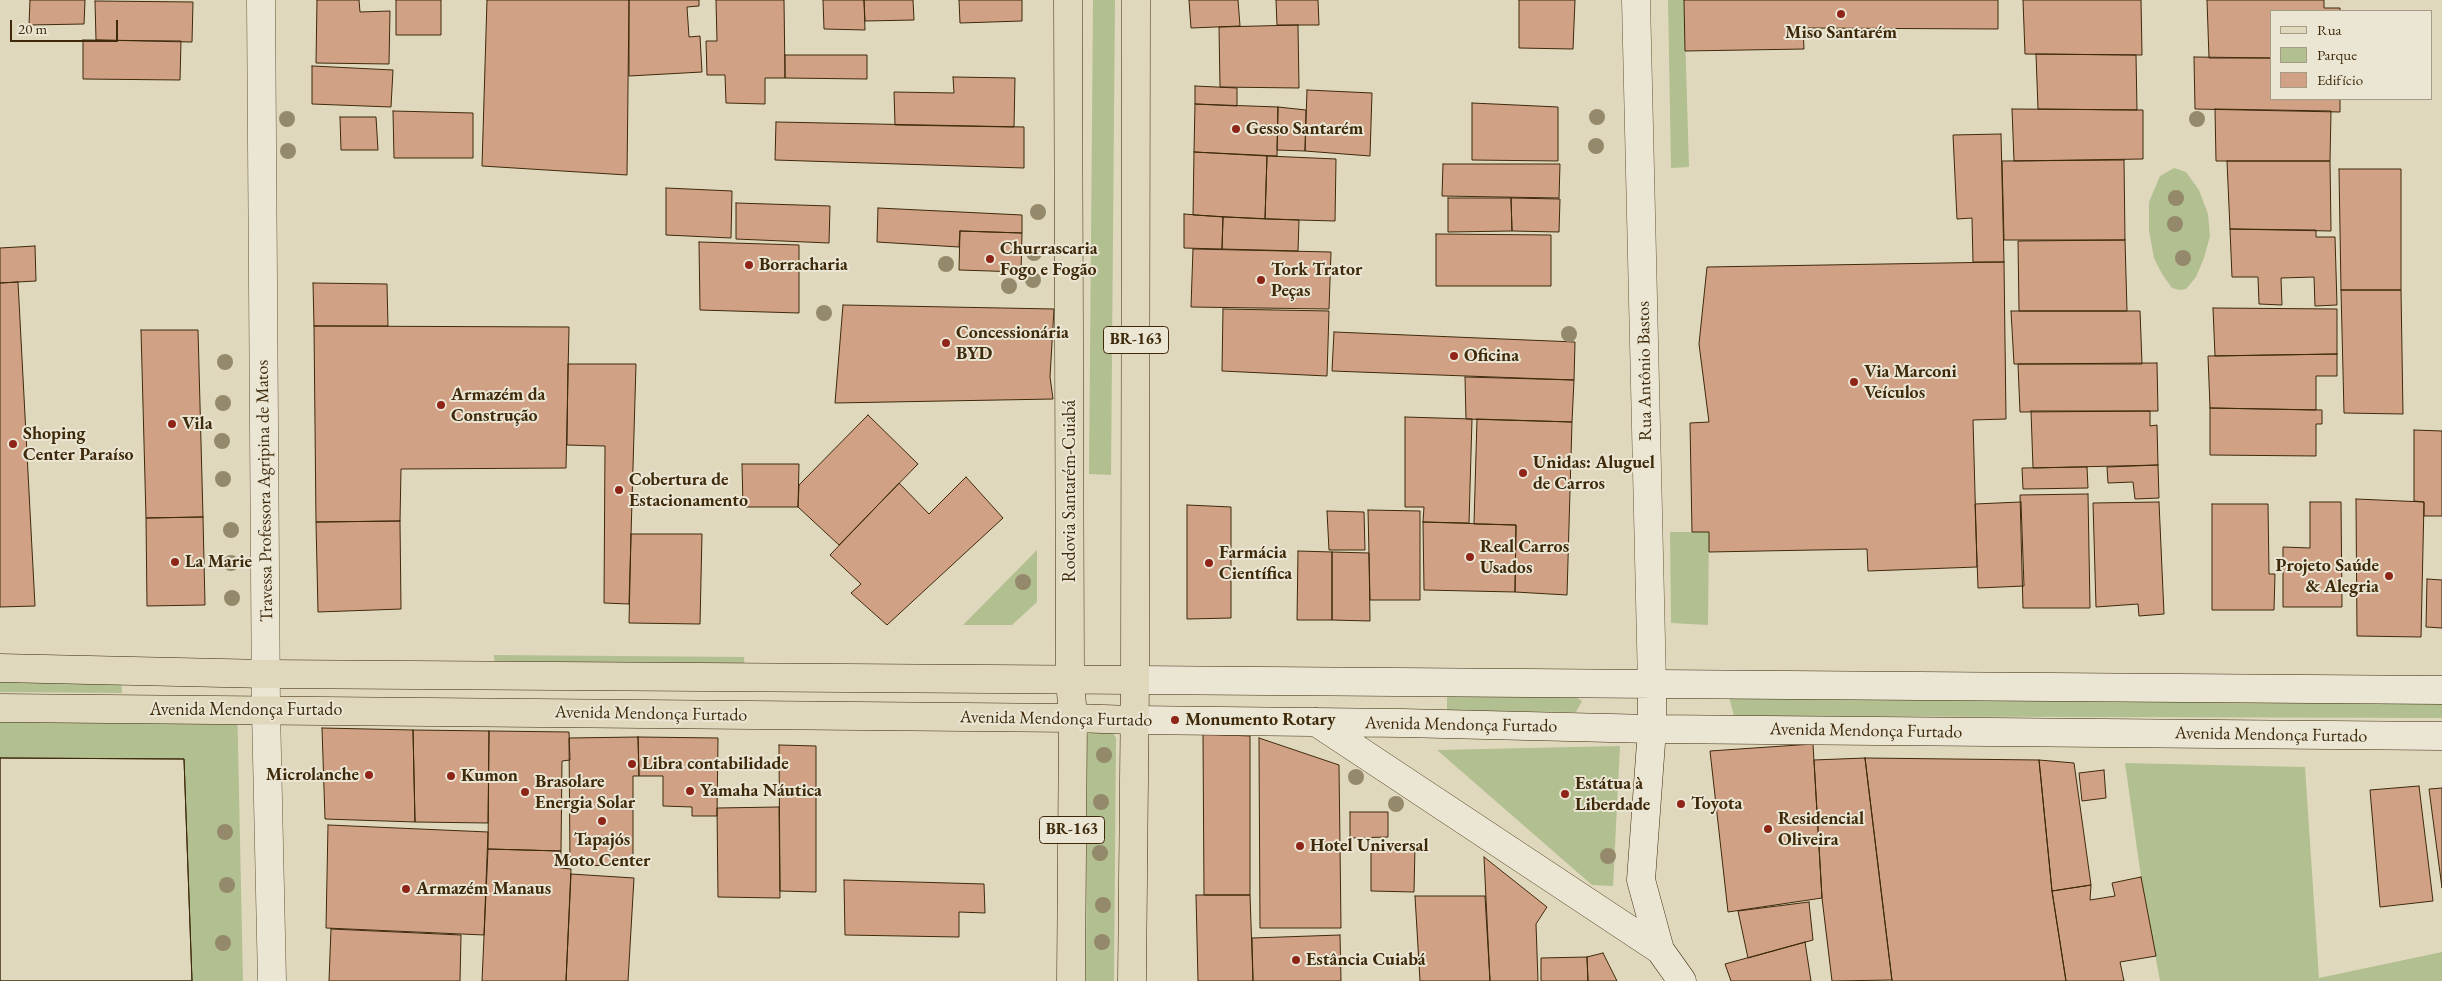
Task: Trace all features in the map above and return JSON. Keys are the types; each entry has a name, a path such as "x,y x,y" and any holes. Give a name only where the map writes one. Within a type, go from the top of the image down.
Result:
{"main road":[{"name":"Rodovia Santarém-Cuiabá","path":"1068,0 1070,679 1073,718 1071,981"},
{"name":"BR-163","path":"1132,981 1133,720 1135,680 1136,0"},
{"name":"Avenida Mendonça Furtado","path":"0,668 267,674 1135,680"},
{"name":"Avenida Mendonça Furtado","path":"0,708 1133,720"}],"street":[{"name":"Travessa Professora Agripina de Matos","path":"261,0 266,710 272,981"},
{"name":"Rua Antônio Bastos","path":"1636,0 1652,684 1652,729 1641,880 1660,950"},
{"name":"Avenida Mendonça Furtado","path":"1135,680 1402,680 1652,684 2442,690"},
{"path":"1402,680 1402,723"},
{"name":"Avenida Mendonça Furtado","path":"1133,720 1402,723 1652,729 2442,736"},
{"path":"1316,722 1660,950 1682,981"}],"green space":[{"path":"1093,0 1115,0 1111,475 1089,474"},
{"path":"1668,0 1684,0 1689,167 1671,168"},
{"path":"2174,168 2186,172 2199,190 2208,214 2210,236 2196,277 2186,289 2180,290 2172,288 2162,274 2154,258 2149,231 2149,202 2160,176"},
{"path":"1670,532 1709,532 1708,625 1671,623"},
{"path":"1037,550 1037,602 1012,625 963,625"},
{"path":"494,655 744,657 745,671 495,668"},
{"path":"0,677 121,679 122,693 0,692"},
{"path":"1447,692 1570,693 1582,701 1576,712 1447,711"},
{"path":"0,697 237,697 243,981 192,981 184,759 0,758"},
{"path":"1729,697 2442,704 2442,718 1734,716"},
{"path":"1092,729 1112,731 1116,738 1114,981 1086,981 1087,736"},
{"path":"1620,746 1613,886 1592,885 1437,750"},
{"path":"2125,763 2305,767 2319,978 2442,952 2442,981 2160,981 2141,877"}],"building":[{"path":"30,0 85,0 84,24 29,25"},
{"path":"317,0 359,0 360,12 390,11 389,64 316,63"},
{"path":"396,0 441,0 441,35 396,35"},
{"path":"487,0 629,0 627,175 482,166"},
{"path":"629,0 699,0 699,6 687,7 689,37 700,36 702,72 629,76"},
{"path":"716,0 784,0 785,78 765,78 765,104 726,103 725,75 707,75 706,41 717,41"},
{"path":"823,0 864,0 865,30 824,29"},
{"path":"864,0 913,0 914,20 865,21"},
{"path":"959,0 1022,0 1022,21 960,23"},
{"path":"1189,0 1238,0 1240,26 1191,28"},
{"path":"1276,0 1318,0 1319,25 1277,25"},
{"path":"1519,0 1575,0 1573,49 1519,48"},
{"name":"Miso Santarém","path":"1684,0 1998,0 1998,29 1803,28 1804,49 1685,51"},
{"path":"2023,0 2141,0 2142,55 2025,54"},
{"path":"2207,0 2324,0 2324,8 2340,8 2340,10 2270,10 2270,58 2209,58"},
{"path":"95,1 193,2 192,42 96,40"},
{"path":"1298,25 1299,88 1220,87 1219,27"},
{"path":"83,40 181,41 180,80 83,79"},
{"path":"2036,54 2136,55 2137,110 2038,109"},
{"path":"785,55 867,55 867,79 785,78"},
{"path":"2194,57 2270,58 2270,100 2340,100 2340,112 2195,109"},
{"path":"312,66 393,70 391,107 312,104"},
{"path":"953,77 1015,78 1014,127 895,125 894,92 954,93"},
{"path":"1195,86 1237,88 1237,106 1195,104"},
{"path":"1307,90 1372,93 1370,156 1305,151"},
{"path":"1472,103 1558,107 1558,161 1472,160"},
{"name":"Gesso Santarém","path":"1195,104 1278,107 1277,156 1194,152"},
{"path":"1278,107 1306,110 1305,151 1277,150"},
{"path":"2012,109 2143,110 2143,159 2014,161"},
{"path":"2215,109 2331,111 2330,161 2216,161"},
{"path":"393,111 473,113 473,158 394,158"},
{"path":"340,117 376,117 378,150 341,150"},
{"path":"776,122 1024,127 1024,168 775,160"},
{"path":"2001,134 2004,262 1973,262 1972,218 1957,219 1953,135"},
{"path":"1194,152 1267,156 1265,219 1193,215"},
{"path":"1267,156 1336,159 1335,221 1265,219"},
{"path":"2124,160 2125,240 2004,240 2002,161"},
{"path":"2227,161 2330,161 2331,231 2230,229"},
{"path":"1443,164 1560,164 1559,198 1442,196"},
{"path":"2339,169 2401,169 2401,290 2341,290"},
{"path":"666,188 732,191 731,238 666,235"},
{"path":"1448,198 1511,198 1512,231 1448,232"},
{"path":"1511,198 1560,199 1559,232 1512,231"},
{"path":"736,203 830,206 829,243 736,239"},
{"path":"878,208 1022,215 1022,233 960,231 959,247 877,242"},
{"path":"1184,214 1223,217 1222,249 1184,248"},
{"path":"1223,217 1299,220 1298,251 1222,249"},
{"path":"2230,229 2316,230 2316,237 2335,237 2337,305 2315,306 2314,277 2281,278 2282,305 2259,304 2258,277 2232,277"},
{"name":"Churrascaria Fogo e Fogão","path":"960,231 1022,233 1021,272 959,270"},
{"path":"1436,234 1551,235 1551,286 1436,286"},
{"path":"2125,240 2127,311 2019,311 2018,241"},
{"name":"Borracharia","path":"699,242 799,245 799,313 700,310"},
{"path":"35,246 36,281 0,283 0,248"},
{"name":"Tork Trator Peças","path":"1193,249 1331,252 1329,309 1191,307"},
{"name":"Via Marconi Veículos","path":"2004,262 2006,419 1973,420 1977,567 1868,571 1867,549 1709,552 1709,532 1692,532 1690,423 1709,422 1699,344 1707,267"},
{"name":"Shoping Center Paraíso","path":"18,282 35,606 0,607 0,283"},
{"path":"313,283 387,284 388,326 314,326"},
{"path":"2341,290 2401,290 2403,414 2344,413"},
{"name":"Concessionária BYD","path":"843,305 1054,309 1050,377 1053,399 835,403"},
{"path":"2213,308 2337,309 2337,354 2215,356"},
{"path":"1223,309 1329,311 1327,376 1222,371"},
{"path":"2011,311 2140,311 2142,364 2014,364"},
{"name":"Armazém da Construção","path":"314,326 569,327 566,468 401,469 400,521 316,522"},
{"name":"Vila","path":"141,330 198,330 203,517 146,518"},
{"name":"Oficina","path":"1334,332 1575,342 1574,380 1332,371"},
{"path":"2337,354 2337,376 2316,376 2316,410 2210,408 2208,356"},
{"path":"2157,363 2158,411 2020,412 2018,364"},
{"name":"Cobertura de Estacionamento","path":"568,364 636,364 629,604 604,603 605,446 567,445"},
{"path":"1465,377 1574,380 1572,422 1466,419"},
{"path":"2210,408 2322,410 2322,424 2316,424 2316,456 2210,455"},
{"path":"2031,411 2150,411 2150,426 2157,425 2158,465 2033,468"},
{"path":"868,415 918,464 839,545 798,507 799,485"},
{"path":"1405,417 1472,419 1469,523 1423,522 1424,507 1405,507"},
{"name":"Unidas: Aluguel de Carros","path":"1477,419 1572,422 1567,595 1515,592 1516,525 1474,524"},
{"path":"2414,430 2442,431 2442,516 2424,516 2424,502 2414,501"},
{"path":"742,464 799,464 798,507 743,507"},
{"path":"2158,465 2159,498 2135,499 2133,482 2108,483 2107,467"},
{"path":"2087,467 2088,488 2023,489 2022,468"},
{"path":"966,477 1003,518 887,625 851,593 861,584 830,555 899,483 929,514"},
{"path":"2088,494 2090,608 2023,608 2020,495"},
{"name":"Projeto Saúde & Alegria","path":"2356,499 2424,502 2421,637 2357,636"},
{"path":"2021,502 2024,586 1978,588 1975,504"},
{"path":"2159,502 2164,614 2139,616 2138,604 2096,607 2093,503"},
{"path":"2310,502 2341,502 2342,607 2283,607 2283,547 2310,548"},
{"path":"2212,504 2268,504 2269,574 2275,574 2274,610 2212,610"},
{"name":"Farmácia Científica","path":"1187,505 1231,507 1231,618 1187,619"},
{"path":"1368,510 1420,511 1420,600 1370,600"},
{"path":"1327,511 1364,512 1365,550 1329,550"},
{"name":"La Marie","path":"203,517 205,605 147,606 146,518"},
{"path":"400,521 401,609 318,612 316,522"},
{"name":"Real Carros Usados","path":"1423,522 1516,525 1515,592 1424,590"},
{"path":"631,534 702,534 700,624 629,623"},
{"path":"1298,551 1332,552 1332,620 1297,620"},
{"path":"1332,552 1369,553 1370,621 1332,620"},
{"name":"Projeto Saúde & Alegria","path":"2427,579 2442,580 2442,628 2426,627"},
{"name":"Microlanche","path":"322,728 413,730 415,822 325,819"},
{"name":"Kumon","path":"413,730 489,731 488,823 415,822"},
{"name":"Brasolare Energia Solar","path":"489,731 569,732 570,760 562,761 561,851 488,849"},
{"path":"1203,734 1250,736 1250,895 1204,895"},
{"name":"Yamaha Náutica","path":"638,737 718,738 717,816 692,816 692,807 663,806 663,776 639,776"},
{"name":"Tapajós Moto Center","path":"638,737 639,776 633,776 633,866 570,865 569,738"},
{"name":"Hotel Universal","path":"1259,738 1339,765 1341,928 1260,928"},
{"name":"Residencial Oliveira","path":"1813,744 1822,898 1728,912 1710,751"},
{"path":"779,745 816,746 816,892 780,891"},
{"path":"0,758 184,759 192,981 0,981"},
{"path":"0,758 184,759 192,981 0,981"},
{"path":"1865,758 2039,760 2052,891 2066,981 1892,981"},
{"path":"1865,758 1892,980 1832,981 1822,898 1814,760"},
{"path":"2039,760 2074,763 2091,885 2052,891"},
{"path":"2104,770 2106,798 2082,801 2079,773"},
{"path":"2419,786 2433,901 2380,907 2370,790"},
{"path":"2442,788 2442,888 2429,789"},
{"path":"779,807 780,898 718,897 717,808"},
{"path":"1350,812 1388,812 1388,837 1350,838"},
{"name":"Armazém Manaus","path":"328,825 488,832 484,935 326,928"},
{"path":"1371,845 1415,846 1414,892 1371,891"},
{"path":"488,849 561,851 560,868 571,869 566,981 482,981"},
{"path":"1484,857 1547,907 1536,924 1538,981 1490,981"},
{"path":"571,874 634,878 628,981 566,981"},
{"path":"2141,877 2156,956 2120,962 2124,981 2066,981 2052,891 2091,885 2090,900 2115,896 2112,883"},
{"path":"844,880 984,884 985,913 959,912 959,937 845,935"},
{"path":"1196,895 1250,895 1253,981 1198,981"},
{"path":"1415,896 1485,896 1490,981 1420,981"},
{"path":"1809,902 1813,940 1748,958 1738,911"},
{"path":"331,929 461,935 460,981 329,981"},
{"name":"Estância Cuiabá","path":"1340,935 1341,981 1253,981 1252,938"},
{"path":"1805,942 1811,981 1731,981 1725,964"},
{"path":"1603,953 1617,981 1588,981 1587,957"},
{"path":"1587,957 1588,981 1541,981 1541,958"}],"place":[{"name":"Miso Santarém","path":"1841,14"},
{"name":"Gesso Santarém","path":"1236,129"},
{"name":"Churrascaria Fogo e Fogão","path":"990,259"},
{"name":"Borracharia","path":"749,265"},
{"name":"Tork Trator Peças","path":"1261,280"},
{"name":"Concessionária BYD","path":"946,343"},
{"name":"Oficina","path":"1454,356"},
{"name":"Via Marconi Veículos","path":"1854,382"},
{"name":"Armazém da Construção","path":"441,405"},
{"name":"Vila","path":"172,424"},
{"name":"Shoping Center Paraíso","path":"13,444"},
{"name":"Unidas: Aluguel de Carros","path":"1523,473"},
{"name":"Cobertura de Estacionamento","path":"619,490"},
{"name":"Real Carros Usados","path":"1470,557"},
{"name":"La Marie","path":"175,562"},
{"name":"Farmácia Científica","path":"1209,563"},
{"name":"Projeto Saúde & Alegria","path":"2389,576"},
{"name":"Monumento Rotary","path":"1175,720"},
{"name":"Libra contabilidade","path":"632,764"},
{"name":"Microlanche","path":"369,775"},
{"name":"Kumon","path":"451,776"},
{"name":"Yamaha Náutica","path":"690,791"},
{"name":"Brasolare Energia Solar","path":"525,792"},
{"name":"Estátua à Liberdade","path":"1565,794"},
{"name":"Toyota","path":"1681,804"},
{"name":"Tapajós Moto Center","path":"602,821"},
{"name":"Residencial Oliveira","path":"1768,829"},
{"name":"Hotel Universal","path":"1300,846"},
{"name":"Armazém Manaus","path":"406,889"},
{"name":"Estância Cuiabá","path":"1296,960"}]}
